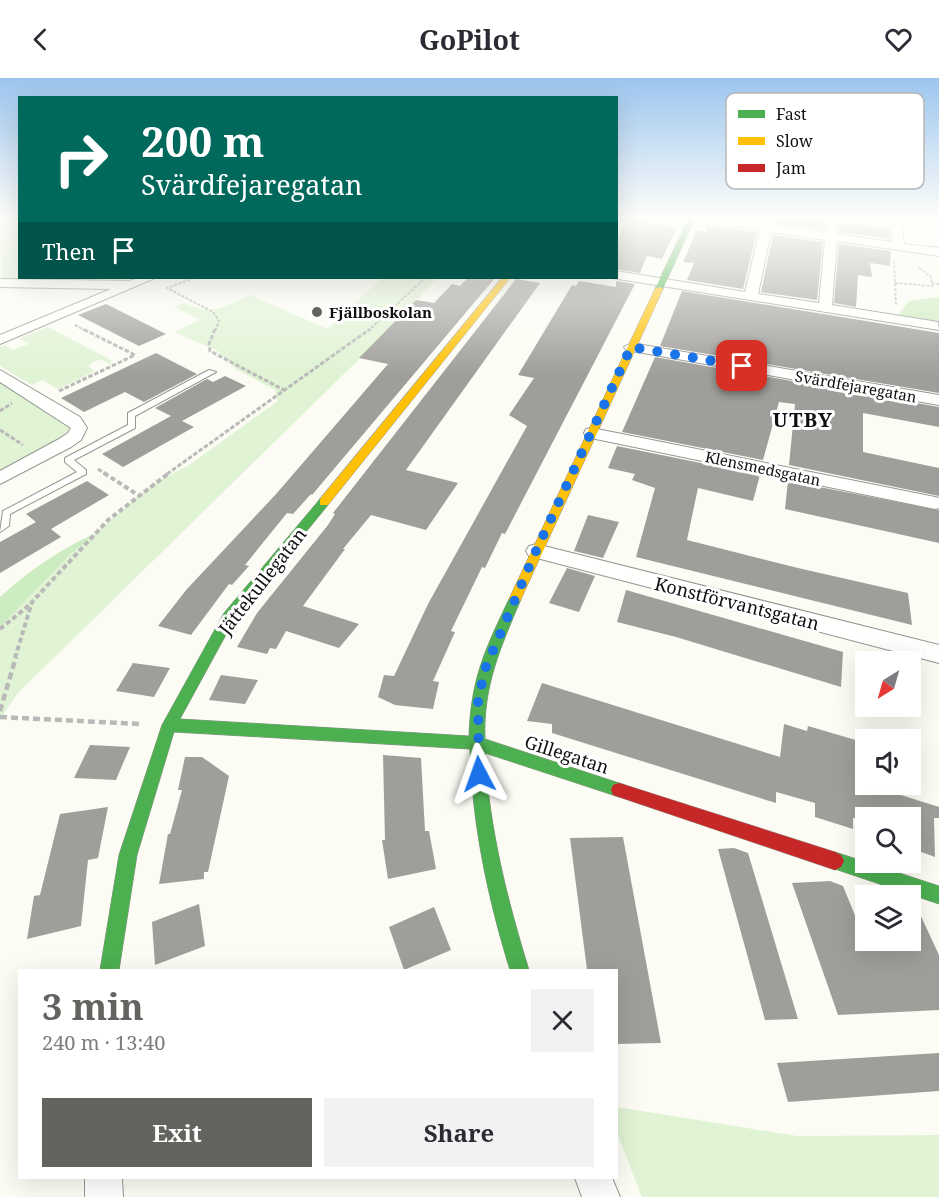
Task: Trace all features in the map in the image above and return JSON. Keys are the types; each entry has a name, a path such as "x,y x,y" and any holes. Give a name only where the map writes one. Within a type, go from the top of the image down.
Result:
{"street":[{"path":"519,969 503,920 490,851 477,743 478,702 485,669 536,551 667,270"},
{"path":"751,295 757,270"},
{"path":"825,307 828,270"},
{"path":"618,275 938,326"},
{"path":"0,340 146,279"},
{"name":"Jättekullegatan","path":"110,969 111,950 128,855 169,725 230,617 505,279"},
{"path":"0,283 131,285"},
{"path":"0,296 26,285"},
{"path":"60,285 94,301"},
{"name":"Svärdfejaregatan","path":"631,347 939,400"},
{"path":"0,375 74,421 79,428 75,436 51,452 0,478"},
{"name":"Klensmedsgatan","path":"592,433 934,503"},
{"name":"Konstförvantsgatan","path":"536,551 939,654"},
{"name":"Gillegatan","path":"169,725 477,743 939,895"},
{"path":"104,1179 104,1197"},
{"path":"594,1179 601,1197"}],"lane":[{"path":"68,460 132,426 131,415 212,372"},
{"path":"0,529 4,526 6,513 83,472 68,460 51,452"}],"path":[{"path":"895,270 897,319"},
{"path":"895,283 932,286 932,277 924,270"},
{"path":"191,279 167,288 213,312 219,321 209,344 210,351 286,391"},
{"path":"0,629 32,602 108,520 138,495 380,323 424,279"},
{"path":"932,283 939,284"},
{"path":"40,400 135,355 59,316"},
{"path":"83,472 93,466 138,495"},
{"path":"0,711 32,602"},
{"path":"0,717 169,725"}],"green space":[{"path":"2,270 18,270 18,279 136,279 131,281 2,280"},
{"path":"381,279 436,279 391,328 18,693 0,720 0,627 71,554 154,483 189,465 278,401 275,390 236,369 216,350 174,332 200,320 174,307 184,303 203,309 218,309 250,295 327,329"},
{"path":"939,297 939,323 898,315 909,301"},
{"path":"48,327 112,362 110,364 99,359 88,366 95,371 58,389 42,380 32,385 0,366 0,347 4,345 13,350 28,344 19,338"},
{"path":"0,380 70,424 72,433 0,475"},
{"path":"96,533 71,554 0,627 0,597 46,561"},
{"path":"618,1107 797,1136 939,1135 939,1197 642,1197 618,1136"}],"building":[{"path":"623,270 641,270 640,273"},
{"path":"691,270 748,270 743,289 687,280"},
{"path":"766,270 820,270 817,300 761,292"},
{"path":"837,270 871,270 872,277 858,275 856,307 834,303"},
{"path":"467,279 494,279 312,495 293,514 287,513 245,565 249,566 232,585 229,584 191,635 158,626 187,589 277,493 388,364 359,358 416,300 434,303 452,284 460,286"},
{"path":"516,279 540,283 406,470 458,483 426,530 371,515 343,549 345,549 303,606 359,624 339,648 286,631 276,649 270,648 267,654 237,647 257,613 328,525 335,514 333,513"},
{"path":"579,281 616,287 616,281 635,284 505,534 502,533 485,568 482,567 451,631 455,632 433,681 439,682 433,709 395,705 378,697 384,675 394,676 428,604 527,426 509,415 534,378 518,375 572,285 576,286"},
{"path":"682,291 939,333 939,393 660,346"},
{"path":"106,304 166,334 139,346 78,315"},
{"path":"156,353 197,374 144,402 125,392 84,412 61,398"},
{"path":"655,357 939,407 939,427 863,413 863,452 939,468 939,496 789,465 795,404 779,402 763,460 622,432"},
{"path":"225,376 246,386 182,421 194,427 123,467 102,454 171,416 155,408 207,379 213,382"},
{"path":"617,446 760,475 753,501 698,488 687,540 908,593 912,625 636,557 655,488 632,480 635,474 608,468"},
{"path":"87,481 109,495 51,529 61,537 0,573 0,542 36,522 26,514"},
{"path":"788,481 939,510 939,543 785,509"},
{"path":"588,515 619,522 603,558 574,551"},
{"path":"567,568 595,576 579,612 549,603"},
{"path":"626,590 843,652 841,687 676,637 617,622"},
{"path":"133,663 170,668 154,697 116,691"},
{"path":"221,675 258,680 245,704 209,700"},
{"path":"542,683 780,757 784,724 807,731 808,726 855,740 855,795 901,795 939,807 939,818 934,818 935,857 921,852 921,807 855,807 853,829 815,817 815,803 776,792 776,803 552,733 552,724 527,721"},
{"path":"90,745 130,747 116,780 74,778"},
{"path":"383,755 421,758 425,831 429,831 436,869 388,879 382,840 385,840"},
{"path":"185,757 202,757 229,776 208,872 204,872 204,879 159,884 168,834 170,834 182,790 178,790"},
{"path":"108,807 98,858 88,860 81,926 27,939 34,896 40,895 60,814"},
{"path":"623,837 661,1043 618,1044 618,969 587,969 570,838"},
{"path":"734,848 748,853 798,1019 765,1020 718,849"},
{"path":"830,881 843,886 855,915 855,951 921,951 921,916 939,955 939,1010 838,1015 792,883"},
{"path":"199,904 205,946 155,965 152,922"},
{"path":"434,907 451,950 404,969 389,927"},
{"path":"939,1053 939,1091 788,1102 777,1063"}],"traffic: fast":[{"path":"659,289 668,270"},
{"path":"109,969 128,855 169,725 229,617 324,502"},
{"path":"515,599 483,676 478,703 477,735 482,803 493,873 519,969"},
{"path":"169,725 477,743 619,790"},
{"path":"835,861 939,895"}],"traffic: slow":[{"path":"324,502 505,279"},
{"path":"515,599 659,289"}],"traffic: jam":[{"path":"619,790 835,861"}],"place":[{"name":"Fjällboskolan","path":"317,312"}],"district":[{"name":"UTBY","path":"803,419"}],"route":[{"path":"479,774 478,702 485,669 536,551 631,347 742,366"}]}
